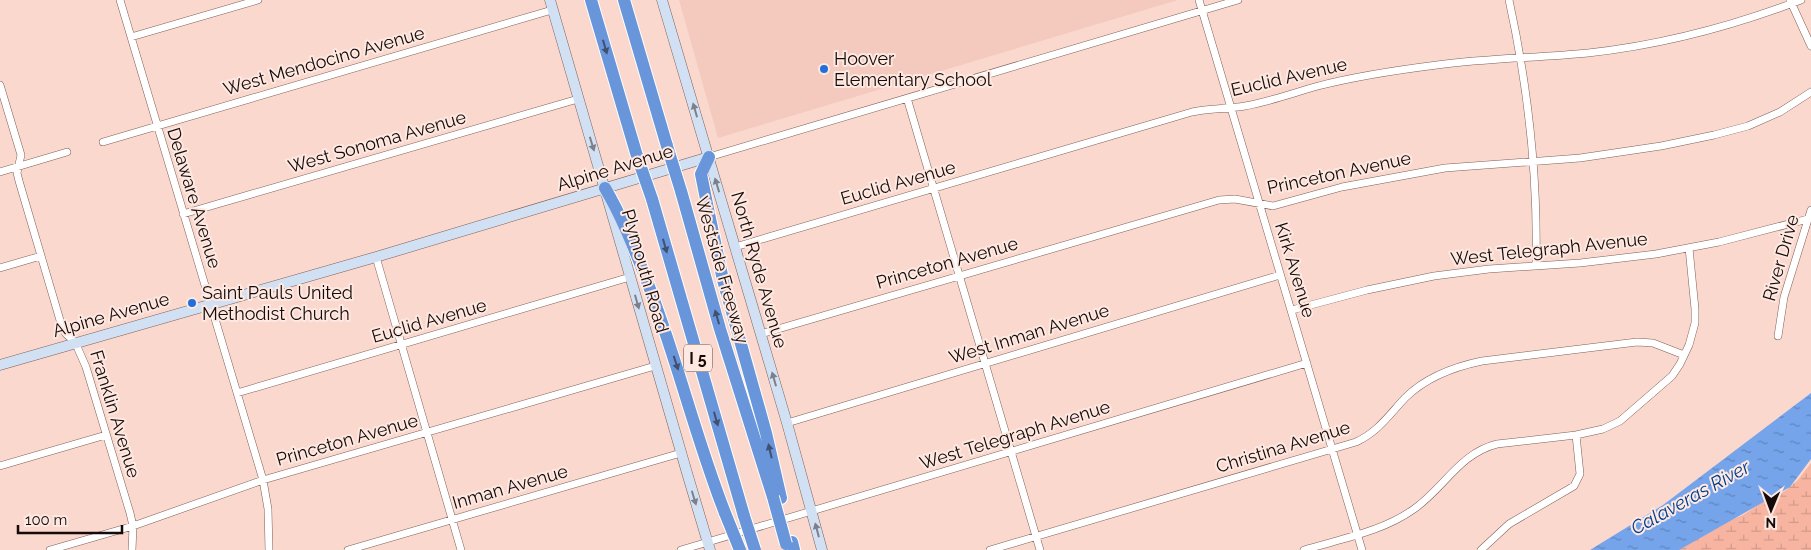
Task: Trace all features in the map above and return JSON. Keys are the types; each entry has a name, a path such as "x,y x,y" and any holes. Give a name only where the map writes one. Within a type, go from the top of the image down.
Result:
{"highway":[{"name":"I 5","path":"591,0 637,156 652,199 754,550"},
{"name":"Westside Freeway","path":"624,0 720,329 777,498"},
{"path":"709,157 701,174 710,218 724,280 766,433 777,498 790,546"},
{"path":"605,188 630,237 660,315 711,477 740,550"}],"street":[{"name":"Delaware Avenue","path":"120,0 263,480 268,509 269,550"},
{"path":"131,37 258,0"},
{"name":"North Ryde Avenue","path":"662,0 787,422 822,550"},
{"name":"Kirk Avenue","path":"1198,0 1362,550"},
{"name":"Alpine Avenue","path":"0,365 376,256 1238,0"},
{"path":"1509,0 1527,104 1533,161 1536,208 1536,266"},
{"name":"Euclid Avenue","path":"735,247 1209,108 1246,106 1318,86 1377,73 1439,64 1588,53 1669,39 1724,25 1801,0"},
{"path":"1791,2 1811,46"},
{"name":"Plymouth Road","path":"551,5 680,453 709,546"},
{"name":"West Mendocino Avenue","path":"103,142 551,5"},
{"name":"Franklin Avenue","path":"0,85 21,155 17,173 19,181 62,327 66,334 75,342 86,367 133,526"},
{"name":"Princeton Avenue","path":"761,334 1211,202 1235,199 1273,206 1342,188 1445,168 1624,153 1714,136 1780,112 1811,92"},
{"path":"907,98 1040,550"},
{"name":"West Sonoma Avenue","path":"183,214 578,99"},
{"path":"0,172 68,152"},
{"name":"River Drive","path":"1778,336 1780,315 1811,210"},
{"name":"West Telegraph Avenue","path":"1292,310 1366,290 1418,279 1476,270 1613,260 1689,248 1774,229 1781,225 1808,219"},
{"path":"1304,550 1358,534 1395,520 1415,509 1464,461 1481,449 1496,444 1594,432 1620,421 1672,376 1691,340 1695,323 1695,309 1689,248"},
{"path":"0,268 41,256"},
{"path":"376,256 461,550"},
{"name":"West Inman Avenue","path":"787,422 1280,276"},
{"name":"Euclid Avenue","path":"237,393 630,277"},
{"name":"Christina Avenue","path":"990,550 1356,442 1372,434 1387,420 1406,397 1423,383 1442,372 1463,365 1637,342 1653,343 1684,355"},
{"name":"West Telegraph Avenue","path":"680,550 709,546 732,535 812,510 1307,363"},
{"name":"Princeton Avenue","path":"50,550 133,526 263,480 655,366"},
{"path":"1481,550 1510,524 1574,486 1580,474 1576,434"},
{"path":"0,466 106,435"},
{"name":"Inman Avenue","path":"348,550 680,453"},
{"path":"132,550 133,526"}],"shaded area":[{"name":"Hoover Elementary School","path":"679,0 1178,0 718,138"}],"green space":[{"path":"1811,463 1811,550 1676,550 1716,526 1743,515 1764,501 1785,491 1798,480"}],"water":[{"name":"Calaveras River","path":"1811,393 1811,459 1790,487 1679,550 1590,550 1663,505"}],"place":[{"name":"Hoover Elementary School","path":"824,69"},
{"name":"Saint Pauls United Methodist Church","path":"192,303"}]}
